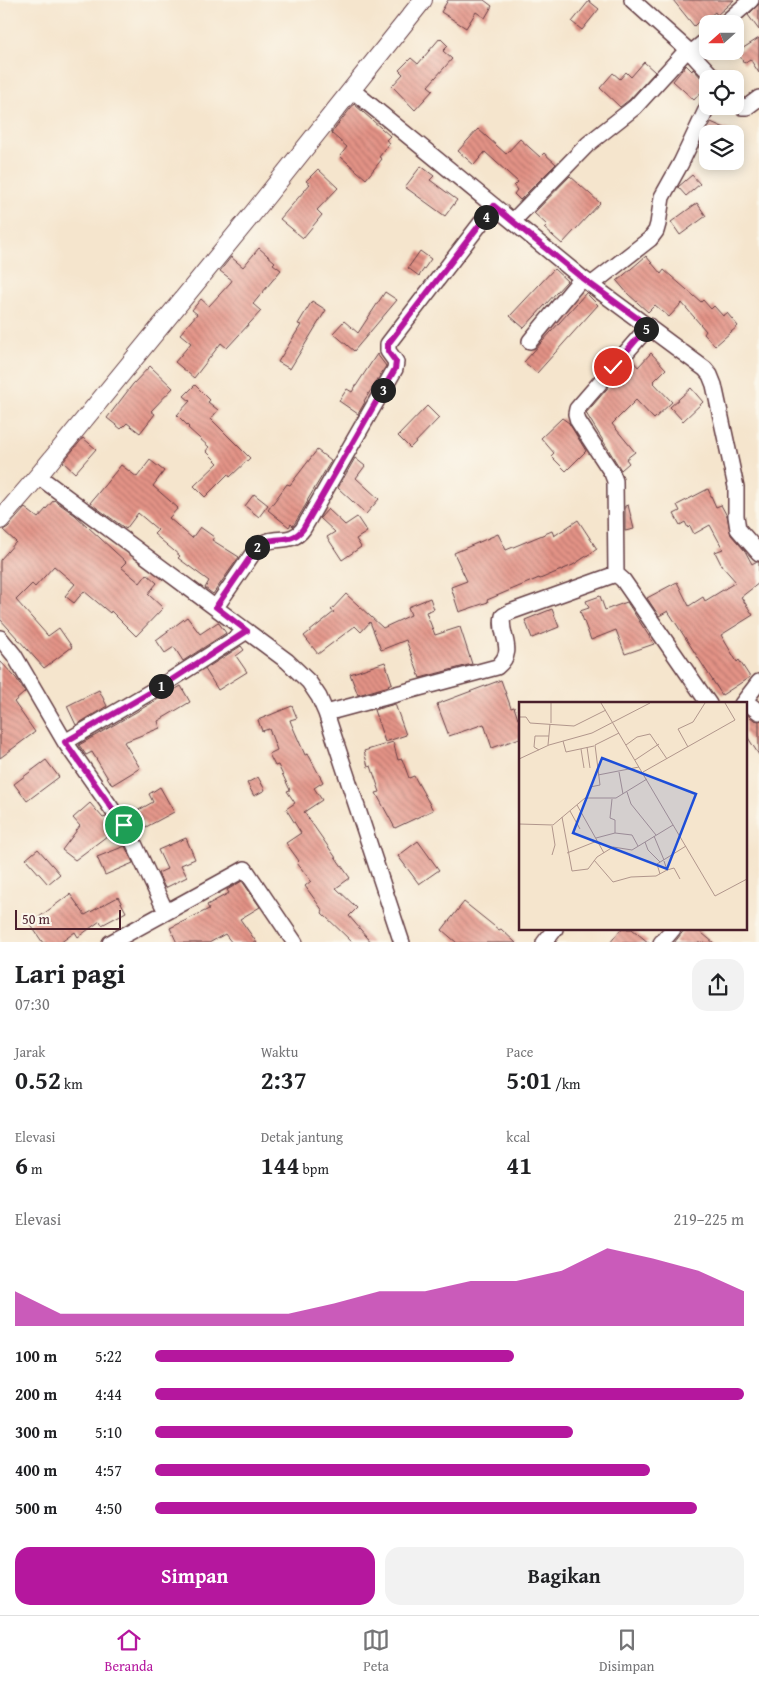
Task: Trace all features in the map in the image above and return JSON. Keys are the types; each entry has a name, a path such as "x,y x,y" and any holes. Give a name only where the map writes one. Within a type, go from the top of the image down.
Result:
{"street":[{"path":"0,520 38,476 352,90 423,0"},
{"path":"632,0 706,70"},
{"path":"734,15 750,0"},
{"path":"513,221 588,144 635,107 689,52 699,45"},
{"path":"352,90 587,281 705,369 714,385 736,487 738,529 759,553"},
{"path":"744,107 747,107 759,98"},
{"path":"530,341 587,281 650,239 656,231 662,197 681,163 704,115"},
{"path":"216,607 258,546 264,541 293,539 303,529 395,369 396,362 388,351 388,344 494,206"},
{"path":"648,326 577,408 576,414 578,421 612,473 615,481 616,574 623,580 707,702"},
{"path":"38,476 216,607 287,661 309,682 319,697 326,713 402,942"},
{"path":"326,713 497,667 503,662 507,651 502,622 503,616 616,574"},
{"path":"65,742 170,681 247,631"},
{"path":"0,638 14,655 65,742 130,835 166,912"},
{"path":"743,702 759,682"},
{"path":"746,704 759,712"},
{"path":"110,942 245,869 295,942"},
{"path":"544,942 554,930"},
{"path":"661,942 672,930"}],"building":[{"path":"448,0 484,0 492,6 485,18 476,12 466,28 441,12"},
{"path":"673,0 734,0 717,15 715,12 711,15 699,15 699,23 694,26"},
{"path":"589,1 599,9 582,30 572,22"},
{"path":"759,4 759,30 748,15"},
{"path":"440,38 448,46 443,51 452,59 428,86 433,90 415,110 392,86 403,74 399,70 411,58 418,64"},
{"path":"759,38 759,73 750,59 744,63 742,60 744,60 744,48"},
{"path":"644,62 655,72 620,107 600,88 613,73 620,79 626,72 631,77"},
{"path":"686,65 699,76 699,94 694,100 673,81"},
{"path":"354,104 390,136 386,140 390,143 379,157 382,159 366,179 340,156 347,147 331,133"},
{"path":"478,129 506,154 520,139 540,157 544,153 556,164 520,200 514,194 517,190 514,186 518,182 485,152 474,165 458,151"},
{"path":"421,166 434,176 430,180 457,200 445,216 405,187"},
{"path":"318,169 338,188 317,210 322,215 303,238 280,219 310,184 306,181"},
{"path":"692,175 700,184 686,196 678,187"},
{"path":"570,176 600,203 562,244 544,228 547,225 534,213"},
{"path":"697,203 706,216 680,235 671,222"},
{"path":"259,248 281,270 253,304 261,311 227,348 221,343 194,378 175,362 191,343 180,334 197,314 192,310 201,299 209,306 231,282 232,280 220,271 231,257 243,267"},
{"path":"420,251 431,259 419,276 408,268"},
{"path":"646,256 661,274 664,270 701,302 703,300 711,309 714,306 723,316 727,313 738,326 715,346 704,334 706,331 682,303 669,317 655,305 648,312 617,281"},
{"path":"554,269 567,281 524,328 510,316"},
{"path":"385,292 397,300 354,351 333,333 344,321 358,333"},
{"path":"586,293 598,305 537,373 524,362"},
{"path":"312,301 326,310 290,369 278,362 301,325 298,324"},
{"path":"651,353 666,369 653,382 672,402 654,419 636,400 612,424 635,452 626,459 629,463 621,470 586,413 632,360 638,367"},
{"path":"377,354 386,366 358,414 339,401 347,389 352,392"},
{"path":"150,366 173,388 151,411 155,414 140,433 127,423 121,429 107,418 133,384"},
{"path":"195,385 210,400 208,402 218,410 211,419 250,458 230,477 228,474 205,497 194,486 218,463 206,451 209,447 177,415 190,401 184,396"},
{"path":"691,388 703,402 683,421 670,407"},
{"path":"427,406 439,418 410,448 398,436"},
{"path":"562,418 569,423 586,451 566,471 551,456 554,453 541,438"},
{"path":"83,438 96,449 75,473 63,462"},
{"path":"317,450 331,461 295,523 289,527 268,510 287,484 290,485"},
{"path":"355,458 365,466 356,478 379,499 366,514 338,488"},
{"path":"150,460 164,471 153,486 178,508 169,518 192,538 200,527 214,537 212,540 239,557 213,594 205,588 209,581 178,558 180,556 154,534 158,530 138,513 126,529 90,503 121,465 137,477"},
{"path":"708,489 716,507 721,505 727,516 731,535 745,551 752,564 759,562 759,583 741,597 753,615 721,635 737,662 739,660 750,677 722,695 668,611 659,616 647,598 677,582 689,606 703,597 705,601 736,582 722,566 715,552 723,549 710,525 694,534 690,526 688,528 685,522 680,525 674,514 680,511 677,505"},
{"path":"254,494 268,505 259,517 245,506"},
{"path":"54,500 75,515 126,562 121,567 140,583 147,574 157,583 148,594 163,608 136,636 111,611 110,613 84,591 74,603 65,596 75,584 54,566 35,587 32,584 16,600 48,636 59,628 72,647 44,668 0,619 0,560 16,542 3,530 25,508 38,518"},
{"path":"628,505 634,529 625,531 625,506"},
{"path":"328,509 345,525 357,517 367,532 356,539 361,547 342,560 327,537 335,532 320,518"},
{"path":"578,520 597,549 573,565 487,600 488,602 459,612 451,587 467,581 454,553 498,534 506,550 552,531 554,536"},
{"path":"346,594 383,628 411,615 408,607 430,598 434,609 426,612 435,635 460,627 472,664 420,678 406,640 381,650 370,622 361,632 355,626 318,654 304,636 334,612 331,610"},
{"path":"600,596 605,610 627,602 654,644 625,654 616,630 591,640 580,611 589,608 586,601"},
{"path":"552,609 559,627 532,638 525,620"},
{"path":"187,617 200,634 218,622 226,633 183,661 174,647 165,653 156,640"},
{"path":"241,646 244,650 236,656 247,672 218,690 205,669"},
{"path":"0,661 16,678 25,692 14,702 35,732 0,758"},
{"path":"385,662 392,683 389,686 358,695 350,674"},
{"path":"501,680 511,708 514,707 519,718 519,738 492,748 484,724 449,736 437,704"},
{"path":"181,686 190,702 158,721 160,728 124,742 140,768 112,785 92,752 86,755 79,745"},
{"path":"99,690 107,706 76,725 67,706"},
{"path":"395,704 406,735 385,742 374,710"},
{"path":"292,706 297,718 290,720 291,723 305,755 308,754 323,782 314,788 322,800 304,812 350,878 336,888 357,908 349,916 371,942 352,942 322,913 323,911 305,886 311,881 297,863 299,861 286,843 301,833 286,809 295,803 287,791 290,790 278,765 275,766 269,754 277,750 269,729 262,731 258,720"},
{"path":"746,714 754,720 759,721 759,755 746,735"},
{"path":"393,742 398,760 402,759 409,778 414,776 433,810 395,828 376,793 380,792 371,766 368,767 364,751"},
{"path":"46,760 59,777 27,801 14,784"},
{"path":"258,777 265,790 254,796 247,783"},
{"path":"160,787 174,812 146,827 137,811 153,802 149,794"},
{"path":"90,803 103,818 106,817 115,830 75,860 62,850 80,826 73,818"},
{"path":"186,838 195,859 181,865 187,877 165,888 158,873 167,869 158,850"},
{"path":"418,841 439,870 419,884 398,856"},
{"path":"125,846 133,863 105,875 97,857"},
{"path":"38,849 60,874 48,884 26,859"},
{"path":"242,881 260,907 240,919 256,942 231,942 225,934 211,942 177,942 170,928 209,909 207,905 229,893 227,890"},
{"path":"70,894 85,915 118,897 126,912 102,925 100,921 78,937 75,932 61,942 42,942 30,924"},
{"path":"464,902 499,930 501,929 515,942 456,942 442,930"},
{"path":"620,930 633,930 648,942 611,942"},
{"path":"684,930 698,930 713,942 675,942"}],"route":[{"path":"124,825 65,742 170,681 247,631 216,607 258,546 264,541 293,539 303,529 397,366 388,351 388,344 494,206 582,278 648,326 613,367"}]}
